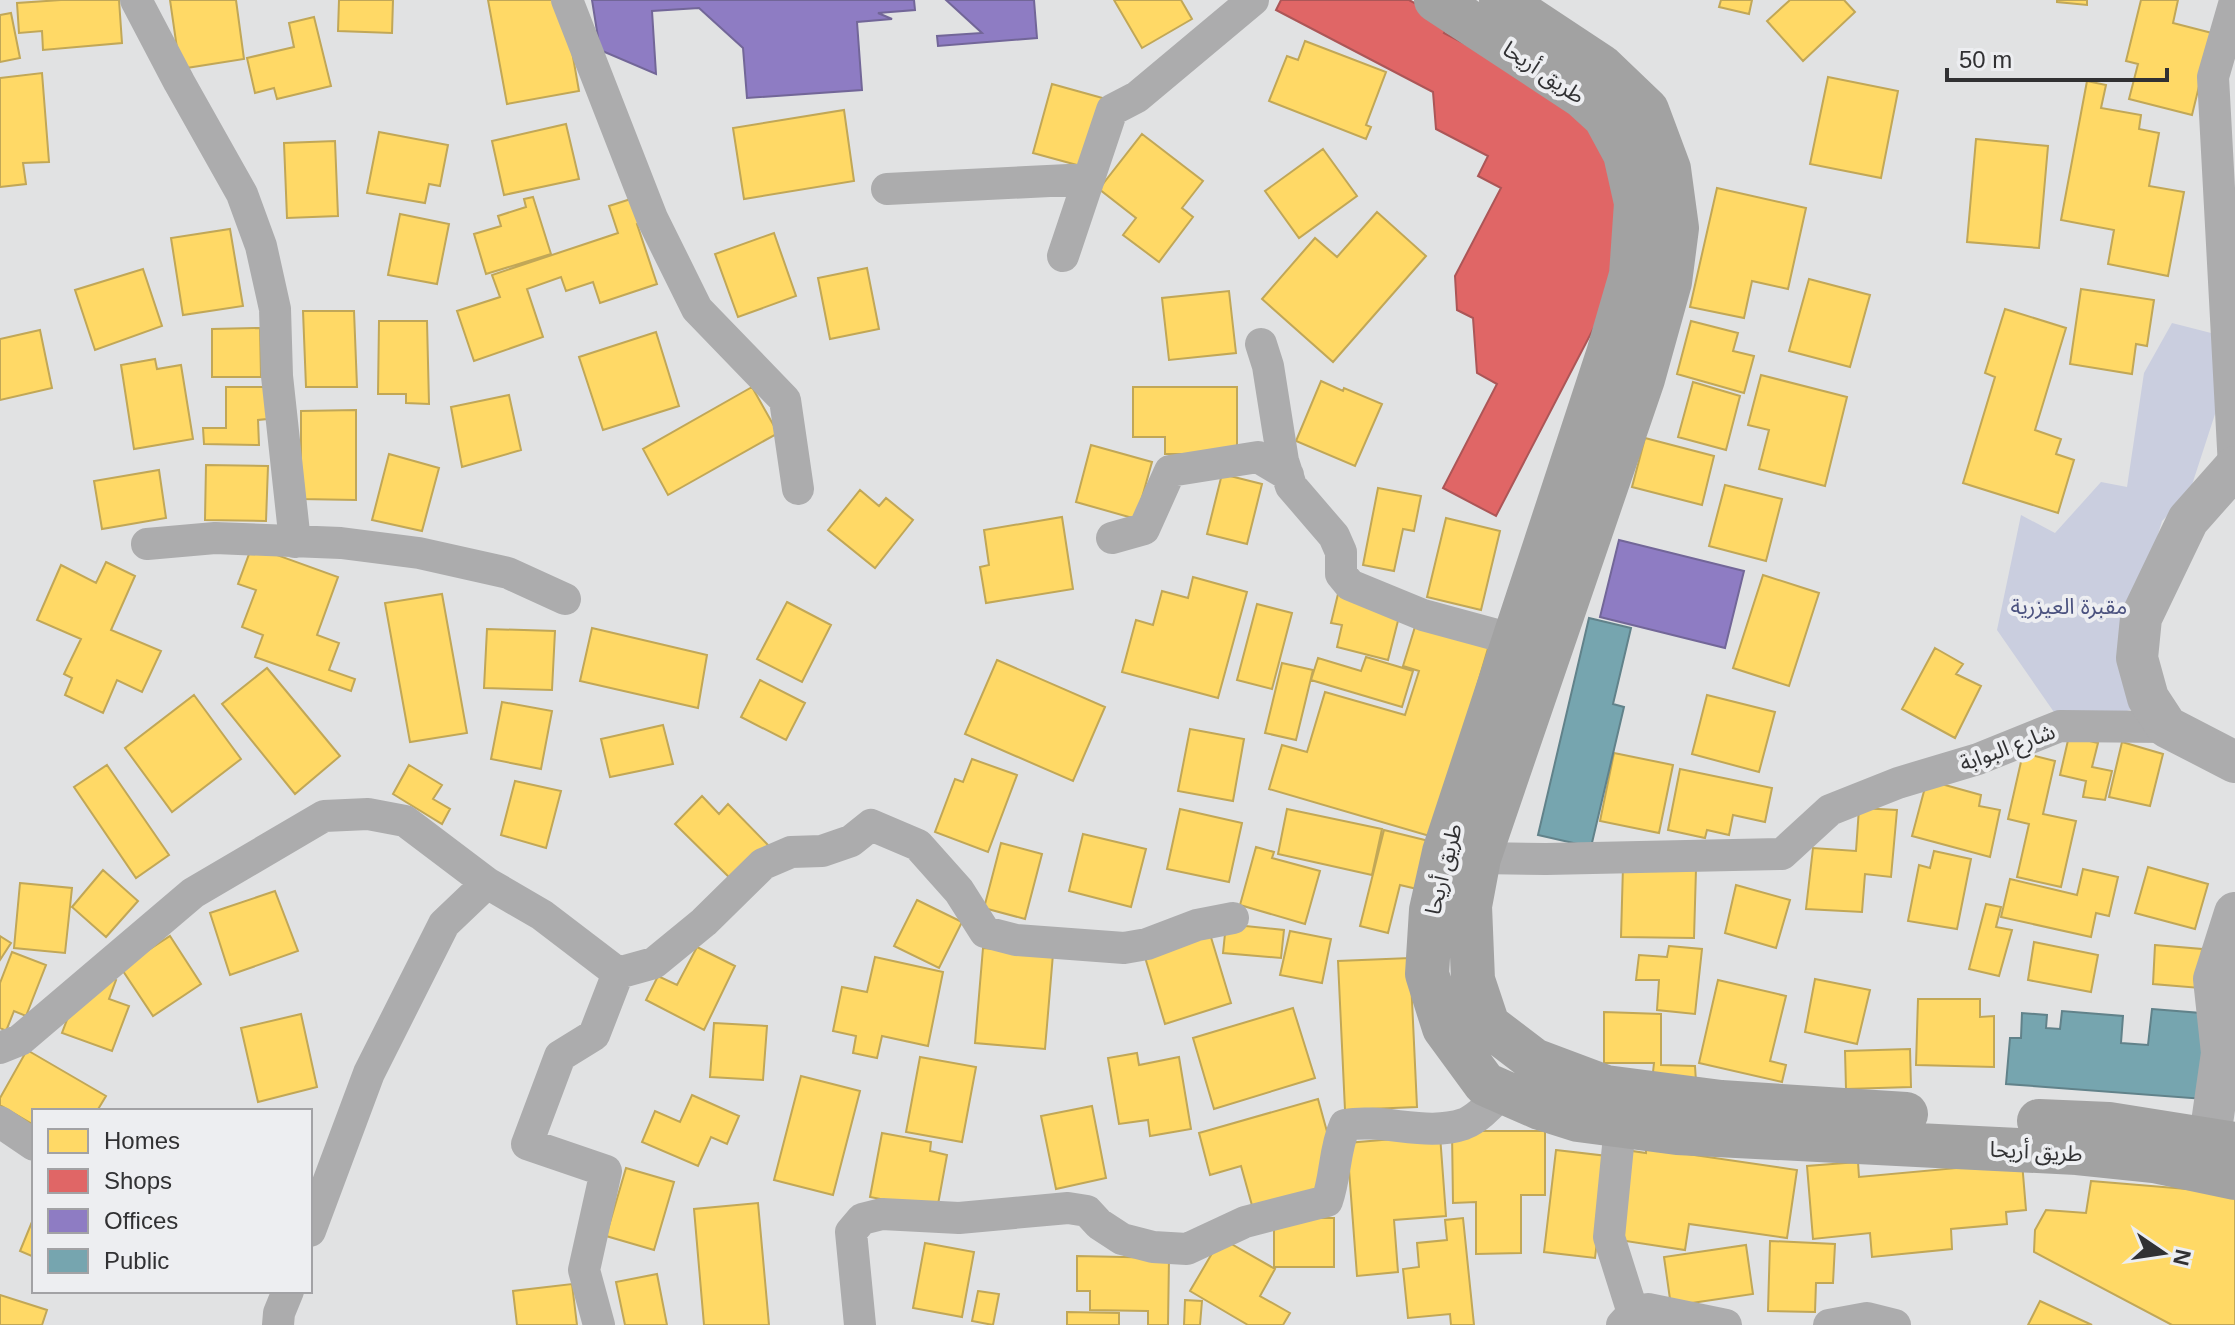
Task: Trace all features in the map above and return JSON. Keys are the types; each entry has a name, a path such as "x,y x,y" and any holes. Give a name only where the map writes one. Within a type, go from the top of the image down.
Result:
{"main road":[{"name":"طريق أريحا","path":"1436,0 1582,96 1605,117 1625,154 1636,203 1631,275 1515,640 1462,855 1470,906 1473,980 1488,1025 1534,1060 1606,1087 1721,1102 2109,1124 2222,1158"},
{"name":"طريق أريحا","path":"1501,0 1601,66 1647,110 1669,169 1677,228 1670,282 1643,379 1462,855 1431,910 1427,974 1444,1028 1485,1084 1540,1108 1578,1120 1677,1133 2077,1153 2154,1161 2222,1158"}],"street":[{"path":"136,0 242,194 261,246 275,309 277,376 295,542"},
{"path":"567,0 652,218 697,309 785,400 798,489"},
{"path":"1063,256 1112,110 1137,97 1253,0"},
{"path":"2235,1 2213,77 2234,467 2188,520 2141,618 2137,658 2148,698 2167,727 2235,762"},
{"path":"887,189 1089,179"},
{"path":"1261,344 1268,366 1283,461 1291,486 1334,536 1341,552 1341,574 1350,585 1423,615 1515,640"},
{"path":"1112,538 1144,529 1170,471 1258,457 1288,475"},
{"path":"147,544 215,538 341,543 419,553 508,573 565,599"},
{"name":"شارع البوابة","path":"1462,855 1588,858 1782,854 1830,810 1898,783 1978,759 2060,726 2167,727"},
{"path":"0,1048 20,1040 193,893 324,816 368,814 405,821 487,883 542,915 618,973"},
{"path":"618,973 654,963 704,922 763,864 791,852 822,851 851,841 871,825 918,845 959,891 985,932 1016,940 1124,948 1147,944 1197,925 1233,918"},
{"path":"312,1226 369,1073 444,924 487,883"},
{"path":"2222,1158 2222,1053 2226,1000 2214,979 2235,913"},
{"path":"599,1325 584,1270 606,1171 527,1144 560,1056 594,1035 618,973"},
{"path":"860,1325 851,1232 862,1219 882,1214 986,1217 1068,1208 1087,1211 1099,1224 1122,1239 1153,1247 1187,1249 1245,1222 1327,1201 1333,1183 1337,1142 1345,1125 1366,1121 1435,1129 1465,1124 1503,1092"},
{"path":"0,1122 32,1144"},
{"path":"1620,1126 1609,1237 1628,1319 1648,1309 1726,1325"},
{"path":"278,1325 287,1293"},
{"path":"1829,1325 1867,1318 1895,1325"}],"green space":[{"name":"مقبرة العيزرية","path":"2172,323 2215,334 2217,408 2189,494 2162,521 2131,626 2141,706 2104,719 2056,715 1997,630 2021,515 2055,533 2101,482 2127,487 2144,373"}],"building: Homes":[{"path":"119,0 122,43 43,50 42,31 19,33 17,3"},
{"path":"170,0 236,0 244,59 180,69"},
{"path":"339,0 393,0 392,33 338,31"},
{"path":"488,0 563,0 579,91 507,104"},
{"path":"1114,0 1181,0 1192,19 1142,48"},
{"path":"1721,0 1752,0 1749,14 1719,7"},
{"path":"1790,0 1844,0 1855,12 1803,61 1767,21"},
{"path":"2087,0 2087,5 2057,2"},
{"path":"2141,0 2178,0 2173,23 2212,33 2192,115 2129,99 2138,64 2126,61"},
{"path":"11,13 20,58 0,62 0,15"},
{"path":"314,17 331,86 277,99 274,88 255,93 247,58 294,47 289,23"},
{"path":"1305,41 1386,72 1366,125 1371,127 1366,139 1269,101 1287,56 1298,60"},
{"path":"42,73 49,162 23,163 26,184 0,187 0,78"},
{"path":"1828,77 1898,91 1881,178 1810,164"},
{"path":"2087,81 2106,85 2101,108 2141,115 2139,129 2159,133 2149,186 2184,192 2168,276 2108,264 2114,230 2061,220"},
{"path":"1052,84 1106,99 1088,168 1033,153"},
{"path":"844,110 854,181 744,199 733,128"},
{"path":"566,124 579,179 504,195 492,141"},
{"path":"379,132 448,145 440,186 429,184 425,203 367,193"},
{"path":"1142,134 1203,181 1182,208 1193,217 1159,262 1123,235 1136,218 1099,189"},
{"path":"1976,139 2048,146 2039,248 1967,242"},
{"path":"335,141 338,216 287,218 284,143"},
{"path":"1323,149 1357,196 1299,238 1265,191"},
{"path":"1717,188 1806,208 1788,289 1752,281 1744,318 1690,307"},
{"path":"640,196 648,220 637,224 657,284 600,303 593,282 566,291 561,277 527,289 543,337 474,361 457,311 500,297 492,275 618,233 609,206"},
{"path":"533,197 551,254 486,274 474,234 501,226 498,216 526,207 524,199"},
{"path":"1377,212 1426,256 1333,362 1262,299 1315,238 1337,257"},
{"path":"400,214 449,224 437,284 388,275"},
{"path":"230,229 243,306 183,315 171,238"},
{"path":"774,233 796,296 738,317 715,254"},
{"path":"867,268 879,329 830,339 818,278"},
{"path":"143,269 162,326 95,350 75,290"},
{"path":"1809,279 1870,295 1850,367 1789,351"},
{"path":"2081,289 2154,300 2147,346 2136,344 2132,374 2070,364"},
{"path":"1229,291 1236,353 1169,360 1162,298"},
{"path":"2005,309 2066,328 2035,430 2061,439 2056,454 2074,460 2058,513 1963,483 1995,377 1985,373"},
{"path":"303,311 354,311 357,387 306,387"},
{"path":"379,321 427,321 429,404 406,403 406,394 378,394"},
{"path":"1691,321 1738,333 1733,351 1754,356 1744,393 1677,374"},
{"path":"260,328 261,377 212,377 212,329"},
{"path":"40,330 52,388 0,400 0,339"},
{"path":"656,332 679,406 603,430 579,357"},
{"path":"155,359 157,369 181,365 193,439 134,449 121,365"},
{"path":"1761,375 1847,397 1825,486 1759,469 1769,430 1748,425"},
{"path":"1321,381 1382,404 1355,466 1296,441"},
{"path":"1693,382 1740,396 1726,450 1678,437"},
{"path":"226,387 267,387 267,419 258,420 259,445 204,444 203,428 226,428"},
{"path":"752,387 778,433 668,495 643,449"},
{"path":"1133,387 1237,387 1237,454 1165,454 1165,437 1133,437"},
{"path":"509,395 521,450 462,467 451,407"},
{"path":"356,410 356,500 301,499 301,411"},
{"path":"1645,438 1714,456 1702,505 1632,487"},
{"path":"1091,445 1152,462 1136,519 1076,502"},
{"path":"389,454 439,468 422,531 372,520"},
{"path":"206,465 268,466 266,521 205,520"},
{"path":"159,470 166,518 102,529 94,481"},
{"path":"1222,474 1262,484 1247,544 1207,534"},
{"path":"1725,485 1782,499 1766,561 1709,546"},
{"path":"1378,488 1421,496 1414,531 1403,529 1394,571 1363,565"},
{"path":"860,490 879,506 886,498 913,520 875,568 828,530"},
{"path":"1062,517 1073,589 986,603 980,567 989,565 984,530"},
{"path":"1446,518 1500,531 1481,610 1427,597"},
{"path":"252,546 338,577 317,635 339,643 329,670 355,679 351,691 255,657 263,635 242,627 256,590 238,584"},
{"path":"106,562 135,576 111,630 161,651 142,692 117,680 103,713 65,695 72,678 64,674 81,639 37,620 61,565 96,583"},
{"path":"1763,575 1819,593 1789,686 1733,668"},
{"path":"1193,577 1247,592 1218,698 1122,672 1136,620 1153,625 1162,591 1188,598"},
{"path":"442,594 467,733 410,742 385,603"},
{"path":"1338,594 1401,609 1388,660 1337,647 1342,625 1331,623"},
{"path":"787,602 831,625 802,682 757,659"},
{"path":"1257,604 1292,613 1272,689 1237,680"},
{"path":"1418,617 1491,638 1433,837 1269,789 1282,745 1307,752 1325,692 1405,715 1419,671 1403,666"},
{"path":"592,628 707,655 698,708 580,681"},
{"path":"487,629 555,631 552,690 484,688"},
{"path":"1935,648 1963,664 1956,674 1981,686 1955,738 1902,709"},
{"path":"1366,657 1413,671 1402,707 1311,680 1318,658 1361,671"},
{"path":"997,660 1105,707 1073,781 965,734"},
{"path":"1282,663 1313,670 1296,740 1265,733"},
{"path":"267,668 340,756 295,794 222,704"},
{"path":"760,680 805,703 786,740 741,717"},
{"path":"194,695 241,759 172,812 125,748"},
{"path":"1707,695 1775,712 1759,772 1692,754"},
{"path":"502,702 552,711 541,769 491,759"},
{"path":"663,725 673,764 610,777 601,739"},
{"path":"1190,729 1244,739 1233,801 1178,791"},
{"path":"2069,736 2098,743 2092,767 2112,771 2105,800 2083,797 2086,781 2060,775"},
{"path":"2122,742 2163,754 2150,806 2109,797"},
{"path":"1614,753 1673,765 1659,833 1600,821"},
{"path":"2023,753 2055,761 2043,814 2076,821 2061,887 2017,877 2029,824 2008,819"},
{"path":"972,759 1017,775 988,852 935,832 955,779 963,782"},
{"path":"107,765 169,855 136,878 74,787"},
{"path":"409,765 442,785 433,799 450,809 442,824 393,794"},
{"path":"1680,769 1772,788 1765,822 1733,815 1729,835 1707,830 1705,838 1668,830"},
{"path":"1927,780 1981,795 1979,806 2000,810 1990,857 1912,836"},
{"path":"515,781 561,791 546,848 501,835"},
{"path":"702,796 719,814 728,804 769,846 733,881 675,824"},
{"path":"1859,808 1897,810 1891,877 1865,874 1862,912 1806,909 1813,848 1856,851"},
{"path":"1180,809 1242,823 1229,882 1167,869"},
{"path":"1287,809 1382,829 1372,875 1278,854"},
{"path":"1384,830 1429,841 1417,889 1400,885 1388,933 1360,926"},
{"path":"1083,834 1146,849 1131,907 1069,891"},
{"path":"1001,843 1042,854 1025,919 984,908"},
{"path":"1256,847 1274,852 1272,858 1320,871 1305,924 1240,905"},
{"path":"1934,851 1971,859 1957,929 1908,921 1919,865 1930,868"},
{"path":"1623,866 1696,869 1694,938 1621,937"},
{"path":"2148,867 2208,884 2195,929 2135,913"},
{"path":"2083,869 2118,877 2109,916 2096,913 2091,937 2001,917 2010,879 2077,895"},
{"path":"103,870 138,901 106,937 72,907"},
{"path":"20,883 72,888 65,953 14,948"},
{"path":"1736,885 1790,900 1776,948 1725,933"},
{"path":"275,891 298,951 230,975 210,913"},
{"path":"917,900 962,922 939,968 894,946"},
{"path":"1986,904 2001,907 1996,927 2012,930 1999,976 1969,969"},
{"path":"1226,924 1284,930 1281,958 1223,953"},
{"path":"1290,931 1331,939 1322,983 1280,975"},
{"path":"1210,934 1231,1003 1165,1024 1144,954"},
{"path":"0,936 11,943 0,960"},
{"path":"170,936 201,984 153,1016 121,968"},
{"path":"2034,942 2098,955 2091,992 2028,980"},
{"path":"2155,945 2202,949 2200,988 2153,984"},
{"path":"1669,946 1702,949 1695,1014 1657,1010 1659,980 1636,980 1639,955 1667,957"},
{"path":"697,947 735,966 704,1030 646,1000 658,976 677,985"},
{"path":"983,948 1053,954 1045,1049 975,1043"},
{"path":"12,952 46,965 26,1016 14,1011 6,1031 0,1028 0,983"},
{"path":"875,957 943,972 928,1046 882,1036 877,1058 853,1053 856,1036 833,1031 842,987 867,992"},
{"path":"1410,958 1417,1107 1345,1110 1338,961"},
{"path":"86,969 116,980 109,999 129,1006 112,1051 62,1033"},
{"path":"1815,979 1870,990 1857,1044 1805,1032"},
{"path":"1718,980 1786,996 1770,1061 1786,1065 1782,1082 1699,1063"},
{"path":"1918,999 1980,999 1980,1017 1994,1016 1994,1067 1916,1065"},
{"path":"1293,1008 1315,1078 1214,1109 1193,1038"},
{"path":"1604,1012 1661,1014 1661,1065 1695,1066 1696,1082 1652,1081 1654,1063 1604,1063"},
{"path":"301,1014 317,1087 258,1102 241,1028"},
{"path":"714,1023 767,1026 763,1080 710,1077"},
{"path":"1910,1049 1911,1087 1846,1089 1845,1051"},
{"path":"27,1050 106,1096 98,1109 32,1109 32,1124 0,1105 0,1098"},
{"path":"1137,1053 1139,1065 1179,1057 1191,1129 1150,1136 1148,1120 1119,1124 1108,1058"},
{"path":"920,1057 976,1067 962,1142 906,1132"},
{"path":"801,1076 860,1091 833,1195 774,1180"},
{"path":"692,1095 739,1116 727,1144 711,1137 698,1166 642,1142 655,1111 680,1122"},
{"path":"1318,1099 1331,1146 1329,1188 1253,1209 1241,1166 1210,1175 1199,1133"},
{"path":"1092,1106 1106,1178 1056,1189 1041,1116"},
{"path":"1452,1131 1545,1131 1545,1195 1521,1195 1521,1253 1476,1254 1476,1202 1453,1203"},
{"path":"882,1133 931,1142 930,1151 947,1155 937,1210 870,1197"},
{"path":"1440,1135 1446,1216 1394,1220 1398,1272 1357,1276 1347,1143"},
{"path":"1646,1148 1797,1170 1787,1238 1689,1224 1685,1250 1619,1240 1632,1151 1646,1153"},
{"path":"1556,1150 1607,1156 1595,1258 1544,1252"},
{"path":"1858,1162 1859,1177 2022,1162 2026,1210 2006,1212 2007,1224 1951,1229 1952,1249 1872,1257 1870,1233 1813,1239 1807,1166"},
{"path":"626,1168 674,1182 654,1250 606,1236"},
{"path":"2091,1181 2235,1193 2235,1325 2172,1325 2034,1252 2035,1230 2046,1210 2086,1213"},
{"path":"758,1203 769,1325 704,1325 694,1209"},
{"path":"1274,1218 1334,1218 1334,1267 1274,1267"},
{"path":"1463,1218 1474,1325 1451,1325 1450,1314 1408,1318 1403,1269 1419,1267 1417,1243 1447,1240 1445,1220"},
{"path":"32,1222 32,1256 20,1251"},
{"path":"1221,1238 1275,1269 1260,1296 1290,1313 1283,1325 1248,1325 1190,1291"},
{"path":"1770,1241 1835,1244 1833,1283 1816,1283 1815,1312 1768,1311"},
{"path":"925,1243 974,1252 962,1317 913,1308"},
{"path":"1746,1245 1753,1294 1671,1306 1664,1257"},
{"path":"1077,1256 1169,1258 1168,1325 1148,1325 1148,1311 1090,1310 1090,1291 1077,1291"},
{"path":"657,1274 667,1325 625,1325 616,1282"},
{"path":"572,1284 577,1325 517,1325 513,1291"},
{"path":"978,1291 999,1294 993,1325 972,1321"},
{"path":"0,1295 47,1310 42,1325 0,1325"},
{"path":"1185,1300 1202,1301 1200,1325 1184,1325"},
{"path":"2040,1301 2092,1325 2028,1325"},
{"path":"1067,1312 1119,1313 1119,1325 1067,1325"}],"building: Shops":[{"path":"1281,0 1409,0 1450,22 1444,33 1527,76 1586,125 1608,152 1627,264 1496,516 1443,488 1497,384 1477,373 1473,318 1457,310 1455,276 1501,188 1478,176 1488,156 1436,129 1433,92 1276,10"}],"building: Offices":[{"path":"592,0 914,0 915,10 878,13 892,19 857,22 862,90 747,98 743,48 699,8 652,11 656,74 600,50"},
{"path":"946,0 1034,0 1037,38 938,46 937,36 982,33"},
{"path":"1619,540 1744,571 1725,648 1600,617"}],"building: Public":[{"path":"1589,618 1631,628 1613,704 1624,707 1591,847 1538,835"},
{"path":"2152,1009 2213,1014 2204,1099 2006,1084 2010,1038 2021,1038 2022,1013 2047,1015 2046,1028 2060,1029 2062,1011 2123,1016 2121,1043 2148,1045"}]}
